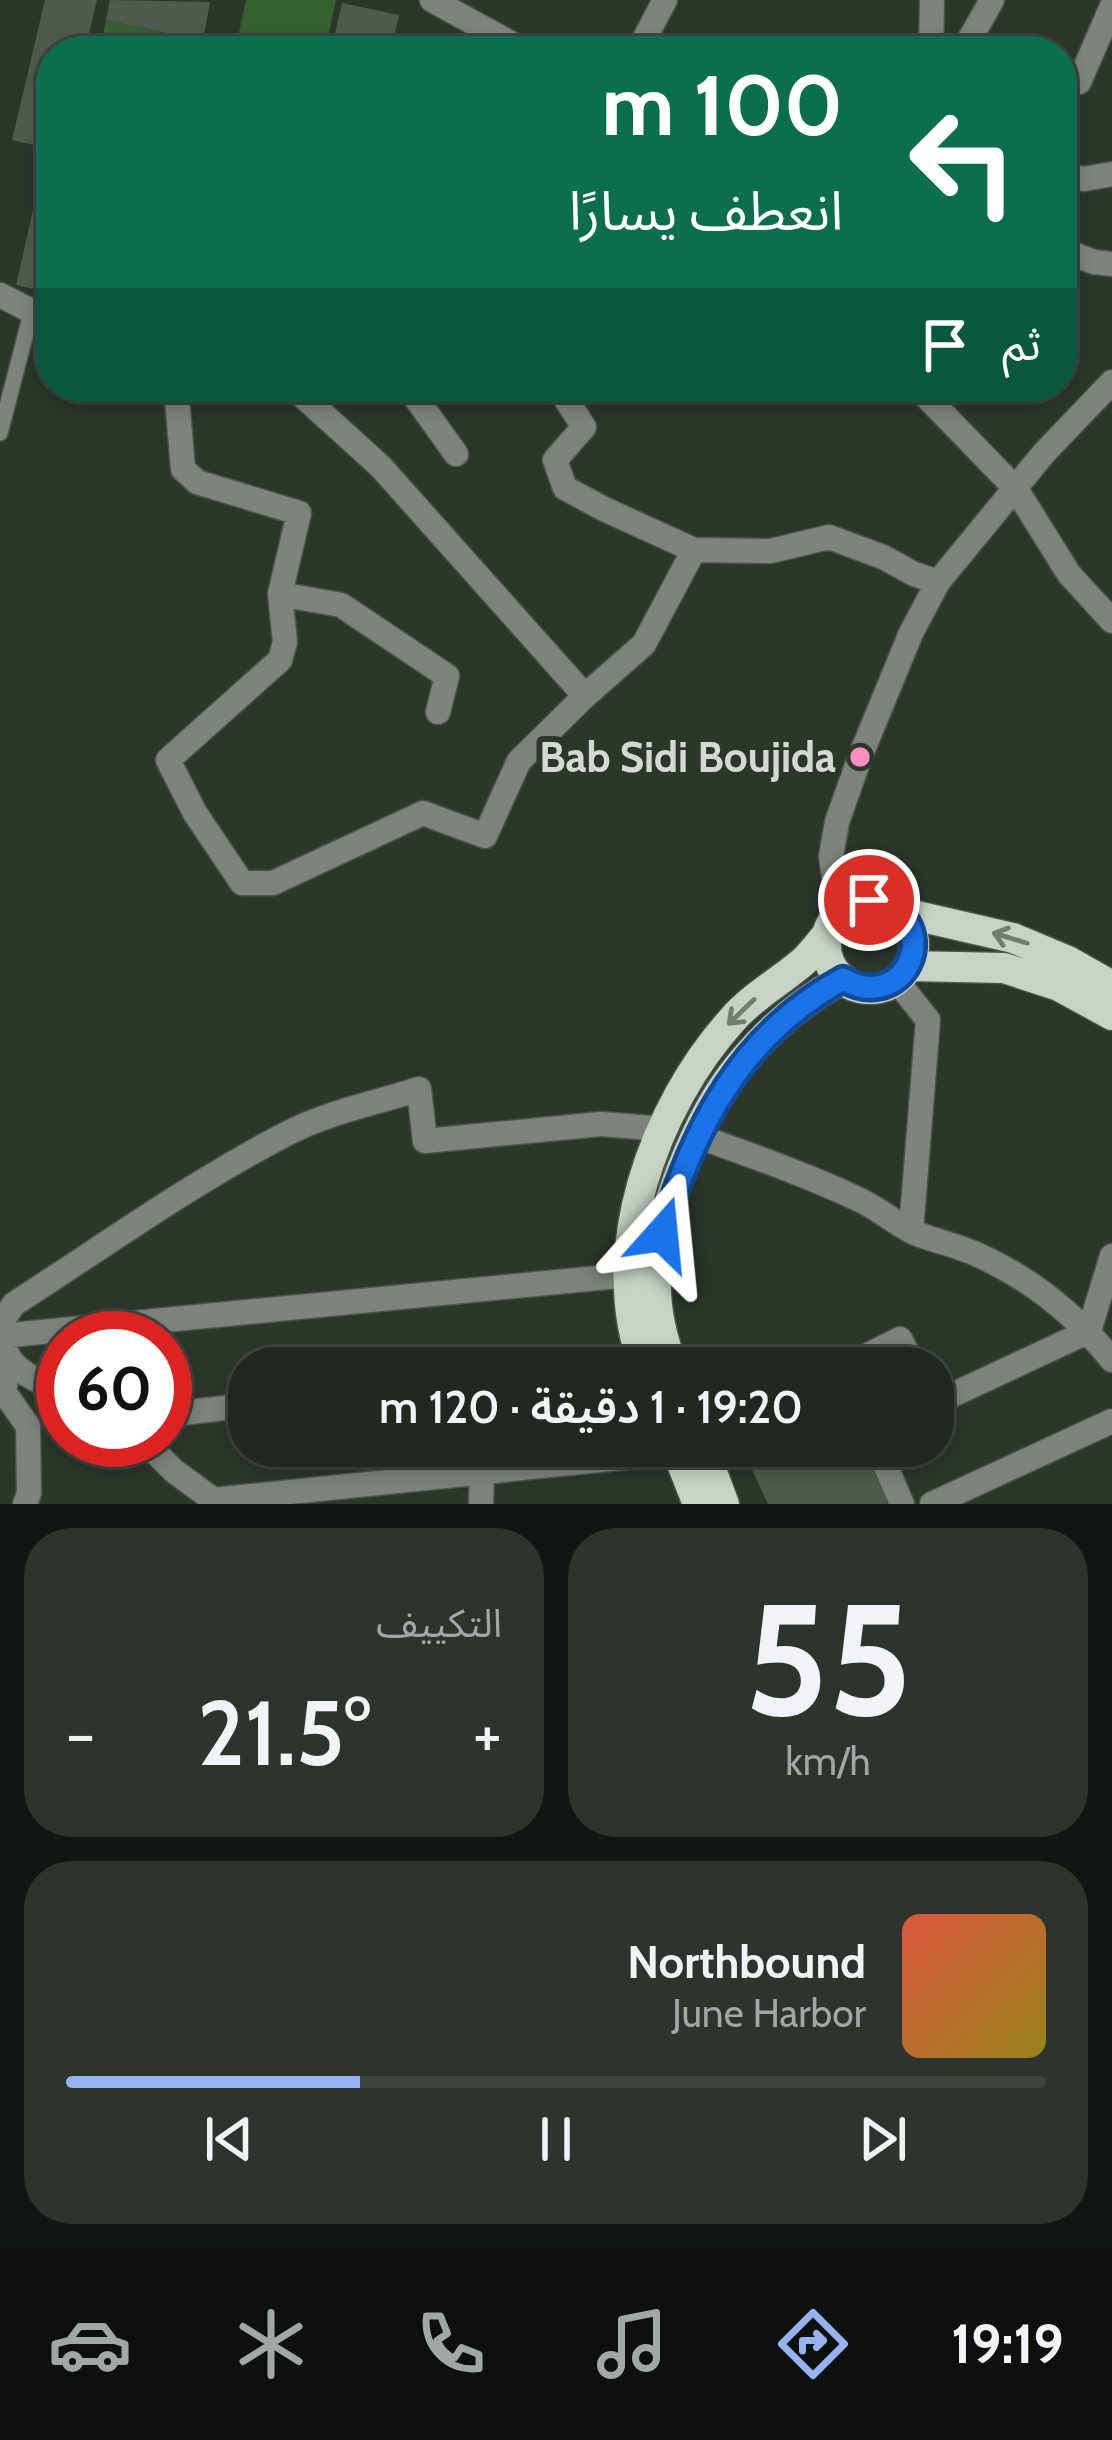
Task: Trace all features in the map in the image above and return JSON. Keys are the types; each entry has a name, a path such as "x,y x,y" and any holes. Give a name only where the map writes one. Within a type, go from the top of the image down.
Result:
{"main road":[{"path":"639,1347 629,1275 634,1216 664,1129 689,1079 727,1026 806,959 833,924 853,904 869,900 900,912 909,923 914,952 902,973 884,986 855,986 832,966 826,950 833,924"},
{"path":"900,912 1013,938 1112,986"},
{"path":"902,973 1004,968 1059,986 1112,1015"},
{"path":"666,1347 657,1317 657,1260 670,1206 698,1136 730,1077 754,1049 789,1016 843,979"},
{"path":"691,1467 698,1504"},
{"path":"700,1467 724,1504"}],"street":[{"path":"432,0 498,36"},
{"path":"646,36 665,0"},
{"path":"931,36 932,0"},
{"path":"972,36 992,0"},
{"path":"1079,82 1112,6"},
{"path":"1077,178 1112,174"},
{"path":"1077,256 1112,264"},
{"path":"0,295 36,313"},
{"path":"833,924 831,856 837,822 911,633 938,582 1044,453 1112,382"},
{"path":"177,402 183,470 197,482 299,513 280,594 285,642 280,660 168,760 195,813 242,883 273,883 423,813 485,836 519,760 644,644 694,550"},
{"path":"309,402 381,467 585,696"},
{"path":"418,402 456,454"},
{"path":"568,402 584,427 554,460 565,488 694,550 771,551 829,537 938,582"},
{"path":"932,402 1016,489 1069,574 1112,621"},
{"path":"280,594 341,605 447,676 438,712"},
{"path":"902,973 928,1020 911,1232"},
{"path":"26,1504 28,1426 4,1392 1,1322 14,1304 291,1131 419,1089 425,1141 601,1124 664,1129"},
{"path":"698,1136 838,1190 881,1210 911,1232 972,1252 1014,1273 1089,1331 1112,1360"},
{"path":"954,1394 1089,1331 1112,1256"},
{"path":"2,1341 629,1275"},
{"path":"2,1341 36,1379"},
{"path":"192,1412 228,1408"},
{"path":"932,1504 1112,1421"},
{"path":"170,1467 216,1502 531,1467"},
{"path":"886,1467 902,1504"},
{"path":"481,1504 482,1473"}],"lane":[{"path":"0,433 36,329"}],"green space":[{"path":"246,0 336,0 328,36 238,36"},
{"path":"106,20 178,36 102,36"}],"building":[{"path":"45,0 97,0 89,36 37,36"},
{"path":"110,0 210,2 204,36 180,36 106,20"},
{"path":"342,3 399,15 394,36 334,36"},
{"path":"36,38 36,145 12,140"},
{"path":"36,197 36,290 16,285"},
{"path":"751,1467 878,1467 895,1504 768,1504"}],"place":[{"name":"Bab Sidi Boujida","path":"860,757"}],"route":[{"path":"662,1234 698,1136 730,1077 754,1049 826,988 843,979 869,989 884,986 909,966 914,952 909,923 886,903 869,900"}]}
